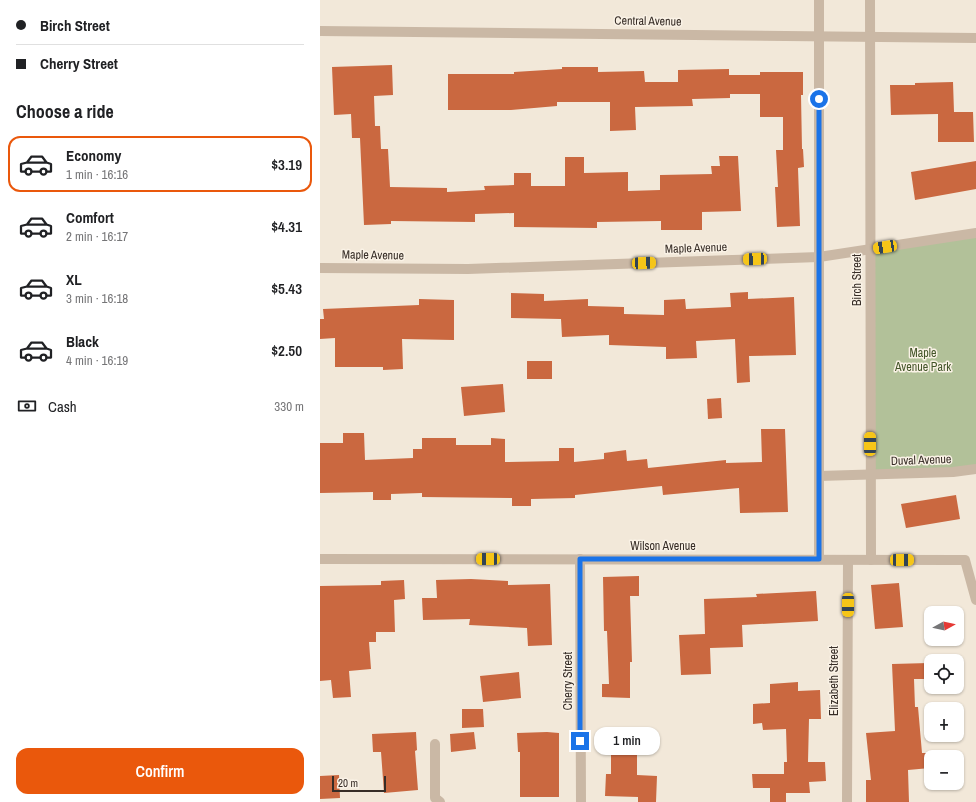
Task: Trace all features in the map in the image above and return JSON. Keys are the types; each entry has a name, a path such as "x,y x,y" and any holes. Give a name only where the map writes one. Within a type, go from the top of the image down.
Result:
{"street":[{"path":"819,0 819,559"},
{"name":"Birch Street","path":"870,0 871,560"},
{"name":"Central Avenue","path":"320,31 976,38"},
{"name":"Maple Avenue","path":"320,268 468,269 819,257 976,233"},
{"name":"Duval Avenue","path":"818,476 953,472 976,469"},
{"name":"Wilson Avenue","path":"320,559 965,560 976,600"},
{"name":"Cherry Street","path":"580,559 580,802"},
{"name":"Elizabeth Street","path":"847,802 848,560"},
{"path":"434,744 435,798 440,802"}],"green space":[{"name":"Maple Avenue Park","path":"976,233 976,469 870,474 870,250"}],"building":[{"path":"392,65 393,95 374,96 375,126 380,126 381,149 388,149 390,187 447,188 447,192 485,190 484,186 514,185 514,173 531,173 531,186 565,186 565,157 584,157 584,173 628,172 628,191 660,190 660,175 712,174 711,166 720,166 719,156 738,156 741,211 702,212 702,230 661,230 661,221 597,222 597,228 514,227 514,213 475,214 475,222 391,221 391,224 364,225 360,138 352,138 351,114 334,115 332,67"},
{"path":"562,67 598,67 598,72 644,71 645,82 678,82 678,70 729,69 729,75 760,75 760,72 803,72 803,95 801,95 802,149 804,167 798,168 800,226 777,227 775,187 778,187 776,150 783,150 783,117 760,117 760,94 730,94 730,98 692,99 693,106 635,107 636,130 610,131 610,102 557,102 557,106 511,110 448,110 448,74 514,74 514,72 562,69"},
{"path":"953,82 954,112 973,112 974,142 938,142 938,114 891,115 890,85"},
{"path":"976,161 976,189 915,200 911,172"},
{"path":"748,292 748,299 794,297 796,355 749,356 750,382 737,383 735,339 696,341 697,358 666,359 666,347 609,345 609,335 562,337 561,319 511,318 511,293 544,294 544,301 588,299 588,306 624,307 624,314 664,315 664,300 685,299 686,309 731,307 730,293"},
{"path":"419,299 454,300 454,340 402,339 403,369 383,370 383,367 335,367 335,338 320,339 320,319 324,319 323,309 419,305"},
{"path":"527,361 552,361 552,379 527,379"},
{"path":"503,384 505,412 464,416 461,387"},
{"path":"721,398 722,418 708,419 707,399"},
{"path":"761,429 785,429 788,512 740,513 739,488 663,495 662,486 575,495 575,498 531,499 531,506 512,506 512,498 422,497 422,493 391,494 391,500 373,500 373,492 320,493 320,443 343,443 343,433 364,433 365,460 413,458 413,449 422,449 422,438 456,438 456,445 491,445 491,438 505,439 505,462 559,461 559,448 574,448 574,462 604,459 604,453 626,450 627,461 647,459 648,468 726,460 726,463 762,462"},
{"path":"956,495 960,519 906,528 901,504"},
{"path":"639,576 639,596 630,596 632,662 630,662 630,698 602,697 602,684 609,684 607,631 604,631 603,577"},
{"path":"471,579 508,581 508,585 550,584 552,645 528,646 527,628 469,625 470,619 423,620 422,598 437,598 436,580"},
{"path":"404,580 405,599 394,600 395,632 376,632 376,642 369,642 371,669 349,671 351,697 333,698 331,680 320,681 320,586 381,585 381,581"},
{"path":"899,583 903,627 875,629 871,585"},
{"path":"816,591 818,621 742,625 743,647 710,648 711,674 681,675 679,635 705,634 704,599 757,597 756,594"},
{"path":"924,663 924,679 914,679 915,707 918,707 922,753 924,753 924,769 908,770 909,802 866,802 866,780 871,780 866,733 895,731 892,664"},
{"path":"519,672 521,698 483,702 480,676"},
{"path":"798,682 798,691 820,690 821,719 809,719 808,762 825,762 826,781 809,782 810,793 786,793 786,802 770,802 770,788 753,788 752,774 784,774 784,762 787,762 786,729 763,730 762,723 753,724 753,704 770,703 770,684"},
{"path":"462,709 483,709 484,727 462,728"},
{"path":"637,731 637,775 657,776 656,802 638,802 638,797 605,796 606,774 611,774 611,732"},
{"path":"416,732 417,750 415,751 418,790 384,793 381,752 373,752 372,734"},
{"path":"474,732 476,749 451,752 450,734"},
{"path":"517,733 559,733 559,797 520,797 520,752 518,752"},
{"path":"339,775 340,798 320,799 320,776"}],"route":[{"path":"580,741 580,559 819,559 819,99"}]}
